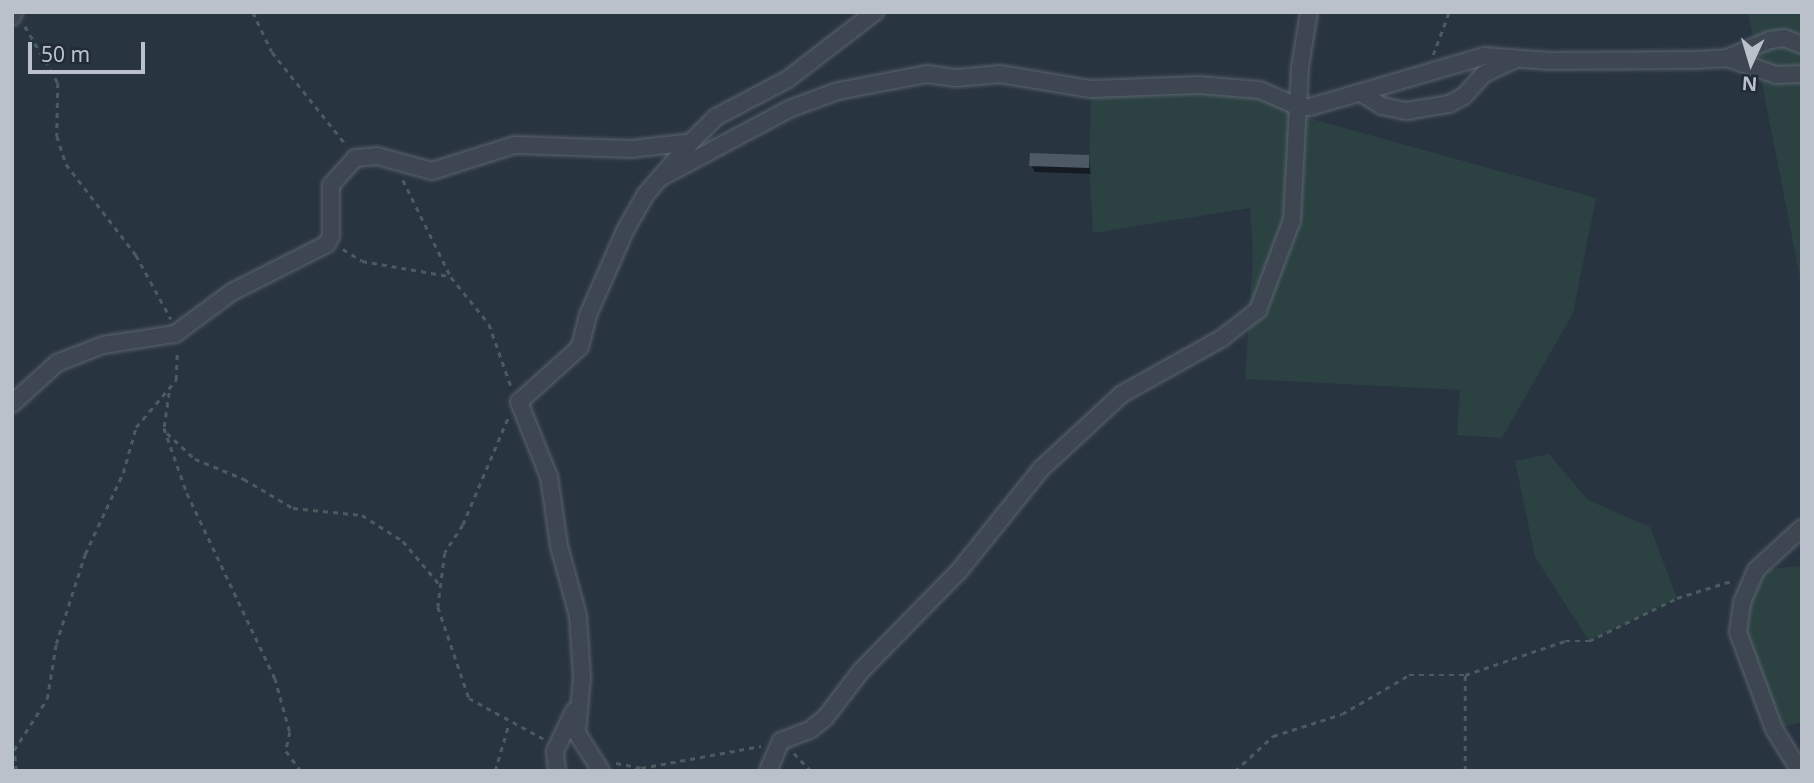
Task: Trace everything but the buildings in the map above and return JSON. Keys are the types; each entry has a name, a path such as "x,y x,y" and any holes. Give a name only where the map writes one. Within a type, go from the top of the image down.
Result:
{"street":[{"path":"601,771 577,733 580,696 579,616 559,546 549,477 519,402 580,347 588,315 626,229 660,178 690,143 716,117 788,79 876,12"},
{"path":"768,771 781,741 810,730 825,718 861,671 958,571 1041,469 1122,394 1222,338 1258,310 1292,220 1299,107 1309,12"},
{"path":"1727,58 1770,40 1784,38 1802,45"},
{"path":"660,178 737,134 838,91 927,74 956,78 1000,74 1091,89 1199,85 1260,90 1299,107 1427,74 1461,60 1727,58 1776,75 1802,74"},
{"path":"1361,93 1382,106 1406,111 1449,104 1464,96 1484,74 1517,59"},
{"path":"12,404 57,363 82,352 175,334 232,292 327,244 331,236 331,185 352,160 377,156 397,165 432,172 515,145 631,149 690,143 737,134"},
{"path":"1800,771 1774,729 1738,632 1742,602 1756,569 1802,528"},
{"path":"557,771 558,744 580,696"}],"path":[{"path":"253,12 272,52 345,140 352,160"},
{"path":"1427,74 1449,12"},
{"path":"16,17 58,83 57,136 66,164 136,255 167,307 175,334 178,362 169,392 164,428 187,493 275,678 290,732 286,751 301,771"},
{"path":"397,165 451,276 489,324 499,360 519,402 445,553 439,616 465,691 474,702 509,723 558,744"},
{"path":"331,236 362,261 451,276"},
{"path":"16,771 14,750 47,699 55,644 85,554 123,473 136,426 169,392"},
{"path":"164,428 171,441 195,459 244,479 293,508 362,515 403,541 441,587"},
{"path":"1235,771 1273,736 1342,714 1409,675 1465,675 1565,641 1597,638 1676,598 1743,578 1756,569"},
{"path":"1465,675 1469,702 1465,771"},
{"path":"495,771 509,723"},
{"path":"591,756 641,768 781,741 811,771"}],"green space":[{"path":"1748,12 1802,12 1802,288"},
{"path":"1091,89 1260,90 1298,115 1596,198 1573,313 1502,438 1457,435 1460,390 1245,379 1253,256 1250,208 1093,233 1089,168"},
{"path":"1549,454 1588,500 1650,527 1677,598 1589,641 1535,557 1515,461"},
{"path":"1802,566 1802,722 1774,729 1739,618 1756,570"}]}
